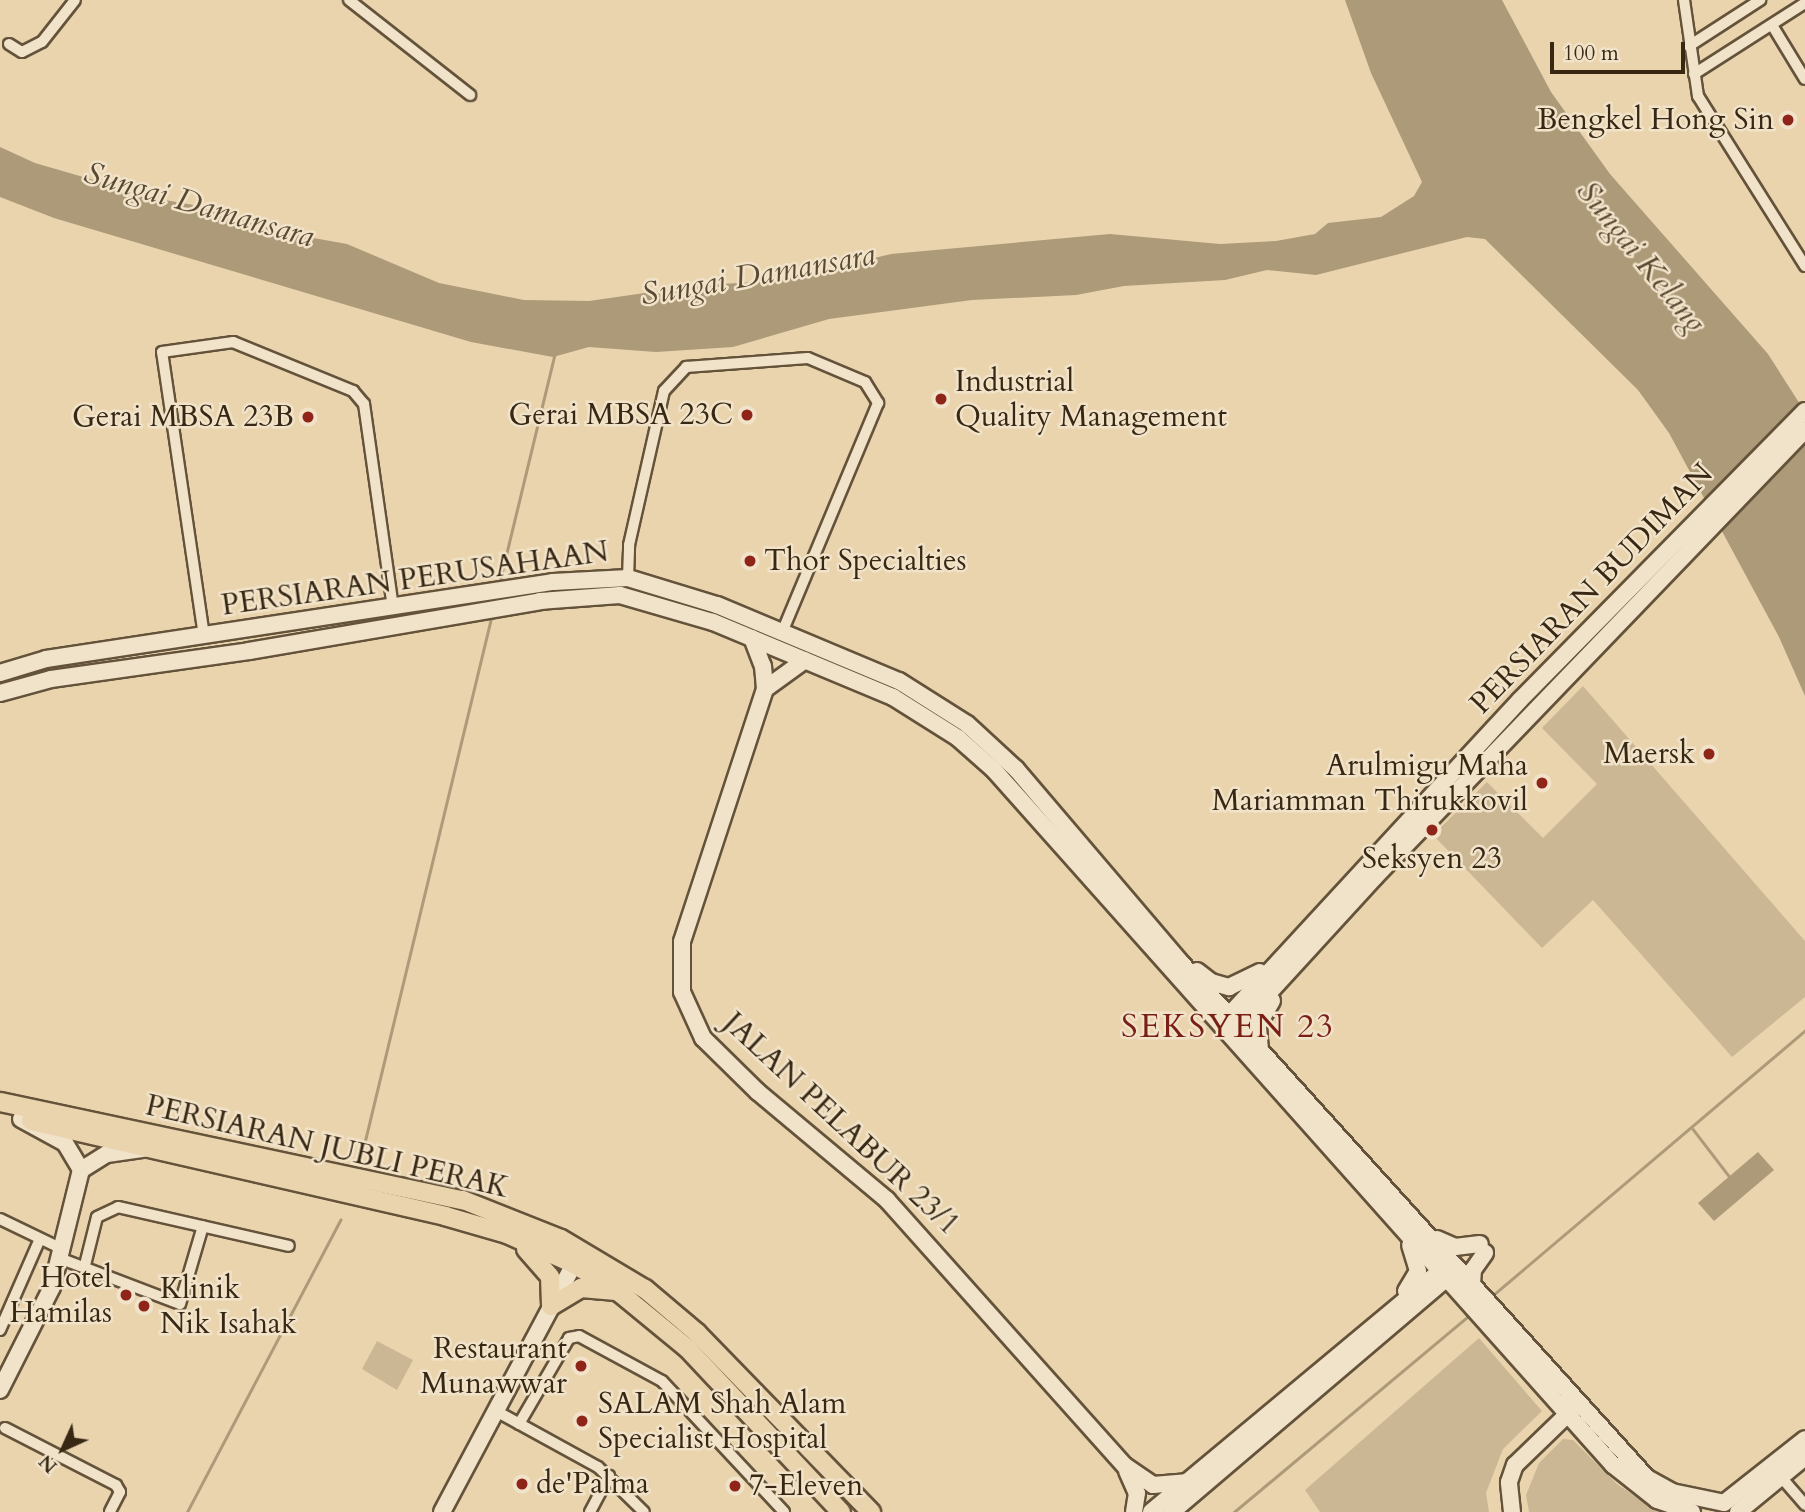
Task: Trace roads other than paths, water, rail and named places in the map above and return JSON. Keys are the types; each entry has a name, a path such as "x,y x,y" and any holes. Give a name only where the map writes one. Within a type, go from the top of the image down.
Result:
{"main road":[{"name":"PERSIARAN BUDIMAN","path":"1229,1026 1383,868 1805,411"},
{"name":"PERSIARAN BUDIMAN","path":"1687,541 1805,430"},
{"name":"PERSIARAN PERUSAHAAN","path":"0,673 46,659 479,594 628,578 669,588 782,632 899,681 967,724 1037,792 1182,964 1229,1026 1260,1050 1428,1234 1449,1269"},
{"name":"PERSIARAN PERUSAHAAN","path":"0,693 51,679 223,655 505,607 620,595 665,605 893,697 958,738 994,770 1229,1026 1374,1197 1449,1269 1572,1409 1630,1480 1657,1500 1692,1512"},
{"name":"JALAN PELABUR 23/1","path":"752,638 763,666 765,689 682,942 682,992 703,1038 724,1061 916,1230 1125,1466 1153,1485 1186,1482"},
{"path":"765,689 805,660"},
{"path":"1182,964 1229,987 1244,983 1291,960"},
{"path":"1260,1050 1258,1025 1291,960"},
{"name":"PERSIARAN JUBLI PERAK","path":"0,1102 463,1200 561,1240 645,1289 697,1333 871,1512"},
{"name":"PERSIARAN JUBLI PERAK","path":"0,1114 508,1234 574,1264 620,1293 687,1348 841,1512"},
{"path":"21,1119 65,1143 82,1170"},
{"path":"0,1390 52,1287 82,1170 107,1154 144,1149"},
{"path":"1374,1197 1419,1264 1403,1307"},
{"path":"508,1234 547,1270 551,1306"},
{"path":"1172,1512 1403,1307 1446,1293 1472,1295 1473,1270 1482,1248 1455,1247 1428,1234"},
{"path":"442,1512 574,1264 572,1251 561,1240"},
{"path":"1151,1512 1449,1269"},
{"path":"551,1306 580,1289 620,1293"},
{"path":"1512,1512 1509,1482 1515,1465 1572,1409"},
{"name":"PERSIARAN PERUSAHAAN","path":"1572,1409 1647,1478 1672,1492 1710,1502 1736,1497 1805,1439"},
{"path":"1738,1512 1805,1457"},
{"name":"JALAN PELABUR 23/1","path":"1125,1466 1137,1493 1134,1512"}],"street":[{"path":"9,44 22,52 42,42 75,0"},
{"path":"349,0 470,95"},
{"path":"1684,0 1689,46 1699,96 1805,266"},
{"path":"1689,46 1760,0"},
{"path":"1694,74 1805,3"},
{"path":"1772,25 1805,79"},
{"path":"204,636 162,352 233,342 353,391 364,404 393,608"},
{"path":"628,578 629,545 664,391 687,367 808,358 865,382 878,403 782,632"},
{"path":"85,1265 97,1217 110,1209 203,1226 289,1246"},
{"path":"0,1219 85,1265 180,1304 203,1226"},
{"path":"0,1329 40,1239"},
{"path":"519,1424 569,1338 579,1336 662,1381 783,1512"},
{"path":"496,1410 609,1476 644,1512"},
{"path":"5,1428 116,1485 120,1492 110,1512"},
{"path":"590,1512 609,1476"},
{"path":"1781,1477 1805,1504"}],"water":[{"name":"Sungai Kelang","path":"1345,0 1502,0 1551,92 1610,174 1768,354 1805,412 1805,696 1779,637 1669,433 1638,390 1485,239 1467,237 1316,275 1267,270 1225,280 1124,286 1076,295 972,300 829,319 733,347 656,352 589,347 553,357 471,342 54,218 0,197 0,147 35,163 159,199 205,207 280,232 347,244 439,283 524,300 589,301 693,286 783,280 891,254 1110,234 1220,244 1276,241 1315,234 1328,223 1381,217 1414,196 1422,182 1371,73"},
{"path":"1758,1152 1774,1170 1714,1221 1698,1203"}],"waterway":[{"path":"499,584 554,356"},
{"path":"363,1149 492,614"},
{"path":"1492,1296 1805,1031"},
{"path":"1693,1129 1729,1176"},
{"path":"187,1512 340,1220"},
{"path":"1234,1512 1471,1314"}],"place":[{"name":"Bengkel Hong Sin","path":"1788,120"},
{"name":"Industrial Quality Management","path":"941,399"},
{"name":"Gerai MBSA 23C","path":"747,415"},
{"name":"Gerai MBSA 23B","path":"308,417"},
{"name":"Thor Specialties","path":"750,561"},
{"name":"Maersk","path":"1709,754"},
{"name":"Arulmigu Maha Mariamman Thirukkovil","path":"1542,783"},
{"name":"Seksyen 23","path":"1432,830"},
{"name":"Hotel Hamilas","path":"126,1295"},
{"name":"Klinik Nik Isahak","path":"144,1306"},
{"name":"Restaurant Munawwar","path":"581,1366"},
{"name":"SALAM Shah Alam Specialist Hospital","path":"582,1421"},
{"name":"de'Palma","path":"522,1484"},
{"name":"7-Eleven","path":"735,1486"}],"district":[{"name":"SEKSYEN 23","path":"1228,1027"}],"water label":[{"name":"Sungai Damansara","path":"199,205"},
{"name":"Sungai Damansara","path":"758,275"}]}
